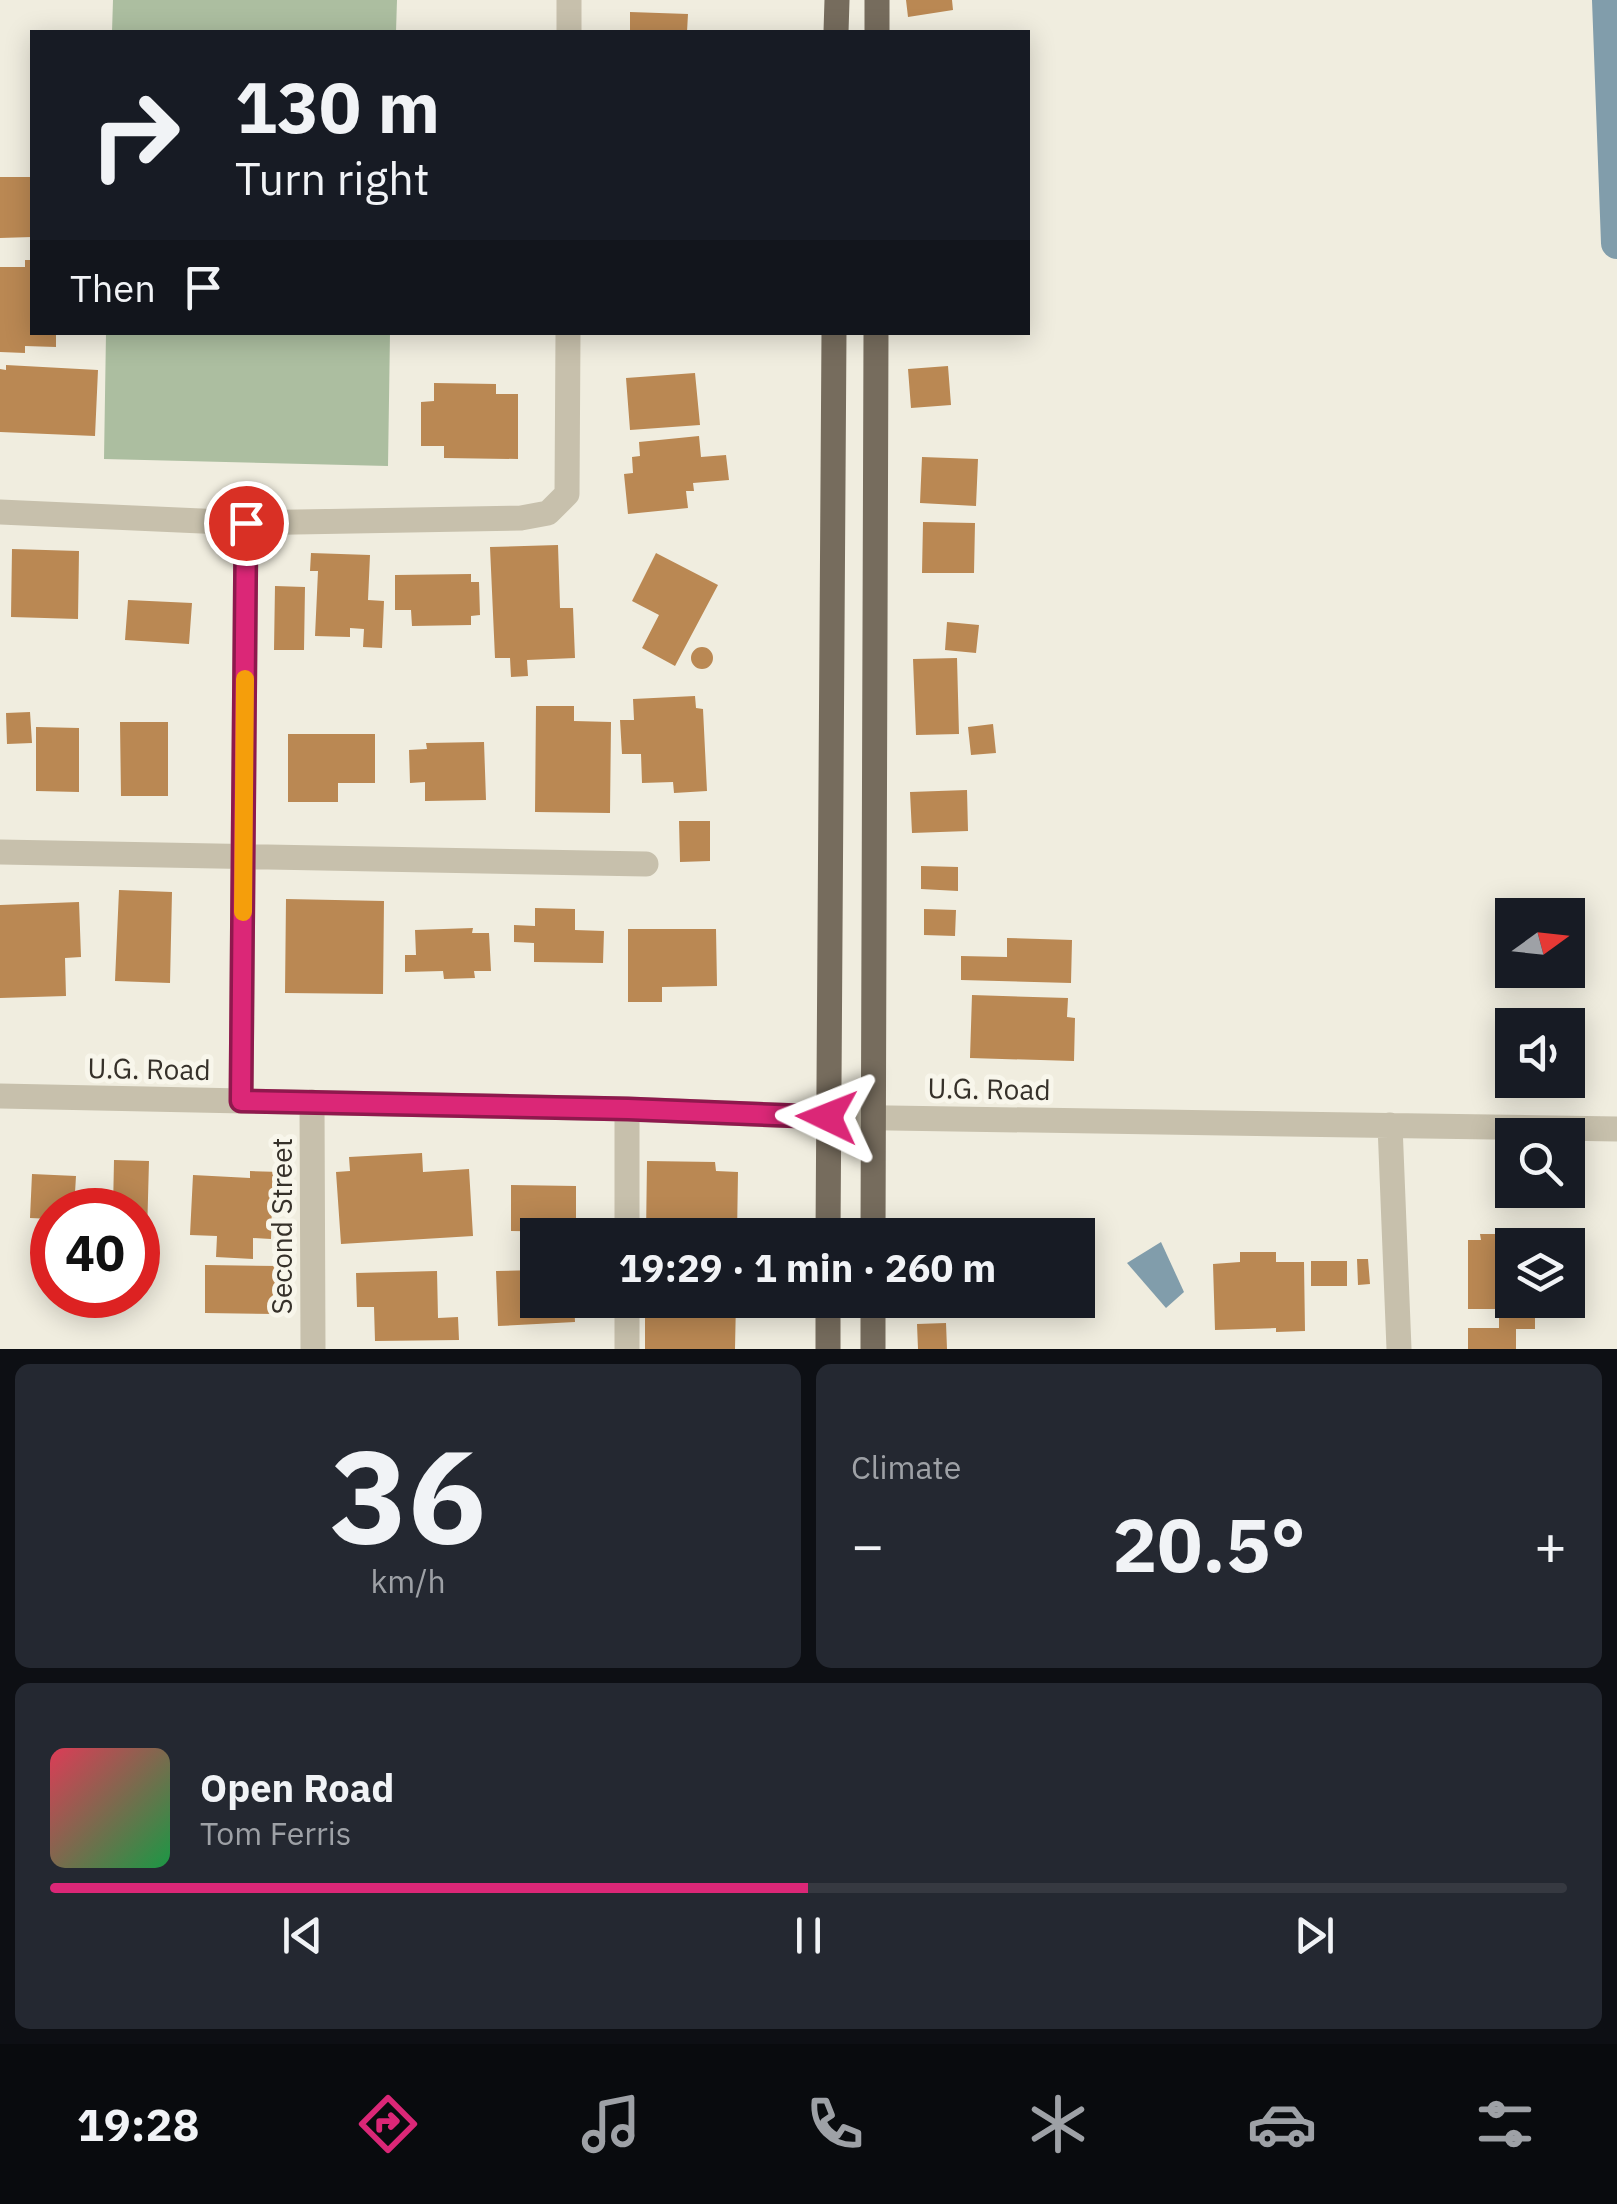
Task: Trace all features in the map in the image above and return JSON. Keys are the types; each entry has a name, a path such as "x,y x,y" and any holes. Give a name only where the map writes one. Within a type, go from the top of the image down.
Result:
{"main road":[{"path":"836,30 837,0"},
{"path":"877,0 877,30"},
{"path":"828,1218 834,335"},
{"path":"873,1218 876,335"},
{"path":"828,1318 828,1349"},
{"path":"873,1318 873,1349"}],"street":[{"path":"569,0 569,30"},
{"path":"0,512 246,523 521,518 548,513 568,494 568,335"},
{"path":"241,1101 246,523"},
{"path":"0,852 646,864"},
{"name":"U.G. Road","path":"0,1096 827,1117 1614,1129"},
{"name":"Second Street","path":"312,1102 313,1349"},
{"path":"627,1218 628,1109"},
{"path":"1390,1125 1399,1349"},
{"path":"627,1318 627,1349"}],"green space":[{"path":"113,0 397,0 396,30 112,30"},
{"path":"106,335 390,335 388,466 104,459"}],"water":[{"path":"1161,1242 1184,1292 1166,1308 1127,1263"}],"building":[{"path":"906,0 952,0 953,10 908,17"},
{"path":"630,12 688,14 687,30 630,30"},
{"path":"0,177 30,177 30,237 0,238"},
{"path":"25,260 30,260 30,335 56,335 56,347 25,346 25,353 0,352 0,267 25,267"},
{"path":"6,365 98,370 95,436 0,432 0,369 6,370"},
{"path":"948,366 951,405 911,408 908,369"},
{"path":"695,373 700,425 630,430 626,378"},
{"path":"434,383 496,384 496,394 518,394 518,459 444,458 444,446 421,446 421,402 434,401"},
{"path":"699,436 701,457 726,455 729,480 693,483 694,491 686,491 688,508 628,514 624,474 633,473 632,457 640,456 639,442"},
{"path":"922,457 978,459 976,506 920,503"},
{"path":"923,522 975,523 974,573 922,573"},
{"path":"558,545 560,608 573,608 575,658 527,660 528,676 511,677 510,658 495,658 490,547"},
{"path":"12,549 79,551 78,619 11,617"},
{"path":"311,553 370,555 368,600 384,601 382,648 363,647 364,629 350,628 350,637 315,636 318,571 310,571"},
{"path":"656,553 718,585 675,666 642,648 659,615 632,601"},
{"path":"471,574 471,582 479,582 480,615 471,616 471,625 412,626 411,610 395,610 395,575"},
{"path":"275,586 305,587 304,650 274,650"},
{"path":"128,600 192,603 189,644 125,640"},
{"path":"947,622 979,625 976,653 945,650"},
{"path":"702,647 710,650 710,666 702,669 694,666 691,658 694,650"},
{"path":"957,658 959,734 916,735 913,659"},
{"path":"695,696 696,708 703,709 707,791 674,793 673,782 642,783 641,754 622,754 620,720 634,720 633,699"},
{"path":"536,706 574,706 574,721 611,722 610,813 535,812"},
{"path":"30,712 32,743 7,744 6,713"},
{"path":"120,722 168,722 168,796 121,796"},
{"path":"993,724 996,753 971,755 968,727"},
{"path":"36,727 79,728 79,792 36,791"},
{"path":"288,734 375,734 375,783 338,783 338,802 288,802"},
{"path":"484,742 486,800 425,801 425,782 410,783 409,750 427,749 426,743"},
{"path":"967,790 968,831 912,833 910,792"},
{"path":"679,821 710,821 710,861 680,862"},
{"path":"921,866 958,867 958,891 921,889"},
{"path":"119,890 172,892 170,983 115,981"},
{"path":"286,899 384,901 383,994 285,993"},
{"path":"79,902 81,957 65,958 66,996 0,998 0,905"},
{"path":"535,908 575,909 575,930 604,931 603,963 534,962 534,943 514,942 514,925 535,926"},
{"path":"924,909 956,910 955,936 924,935"},
{"path":"473,928 472,933 489,933 491,971 474,971 475,978 444,979 443,971 405,972 405,955 416,955 415,930"},
{"path":"628,929 716,929 717,986 662,987 662,1002 628,1002"},
{"path":"1007,938 1072,940 1071,983 961,980 961,956 1007,957"},
{"path":"972,995 1068,998 1067,1017 1075,1018 1074,1061 970,1058"},
{"path":"422,1153 423,1172 469,1169 473,1236 341,1244 336,1172 350,1171 349,1157"},
{"path":"114,1160 149,1161 148,1188 113,1188"},
{"path":"647,1161 715,1162 716,1171 738,1172 737,1218 646,1218"},
{"path":"250,1171 281,1172 280,1205 272,1204 271,1239 253,1238 253,1259 216,1257 217,1236 190,1235 193,1175 250,1178"},
{"path":"32,1174 76,1176 75,1188 31,1188"},
{"path":"511,1185 576,1186 576,1218 520,1218 520,1231 511,1231"},
{"path":"1480,1234 1495,1234 1495,1309 1468,1309 1468,1240 1481,1240"},
{"path":"1240,1252 1276,1252 1276,1262 1304,1262 1305,1331 1215,1330 1213,1264 1240,1262"},
{"path":"1357,1259 1368,1259 1370,1284 1358,1285"},
{"path":"1311,1261 1347,1261 1347,1286 1311,1286"},
{"path":"205,1265 278,1266 278,1279 284,1279 283,1304 277,1304 277,1314 205,1313"},
{"path":"520,1270 520,1318 575,1318 575,1322 498,1326 496,1271"},
{"path":"437,1271 438,1318 458,1317 459,1340 375,1341 374,1307 357,1307 356,1273"},
{"path":"645,1318 736,1318 735,1349 645,1349"},
{"path":"1499,1318 1535,1318 1535,1329 1516,1329 1516,1349 1468,1349 1468,1328 1499,1328"},
{"path":"946,1323 947,1349 918,1349 917,1324"}],"waterway":[{"path":"1608,0 1617,243"}],"slow traffic":[{"path":"243,912 245,679"}],"route":[{"path":"246,523 241,1101 827,1117"}]}
